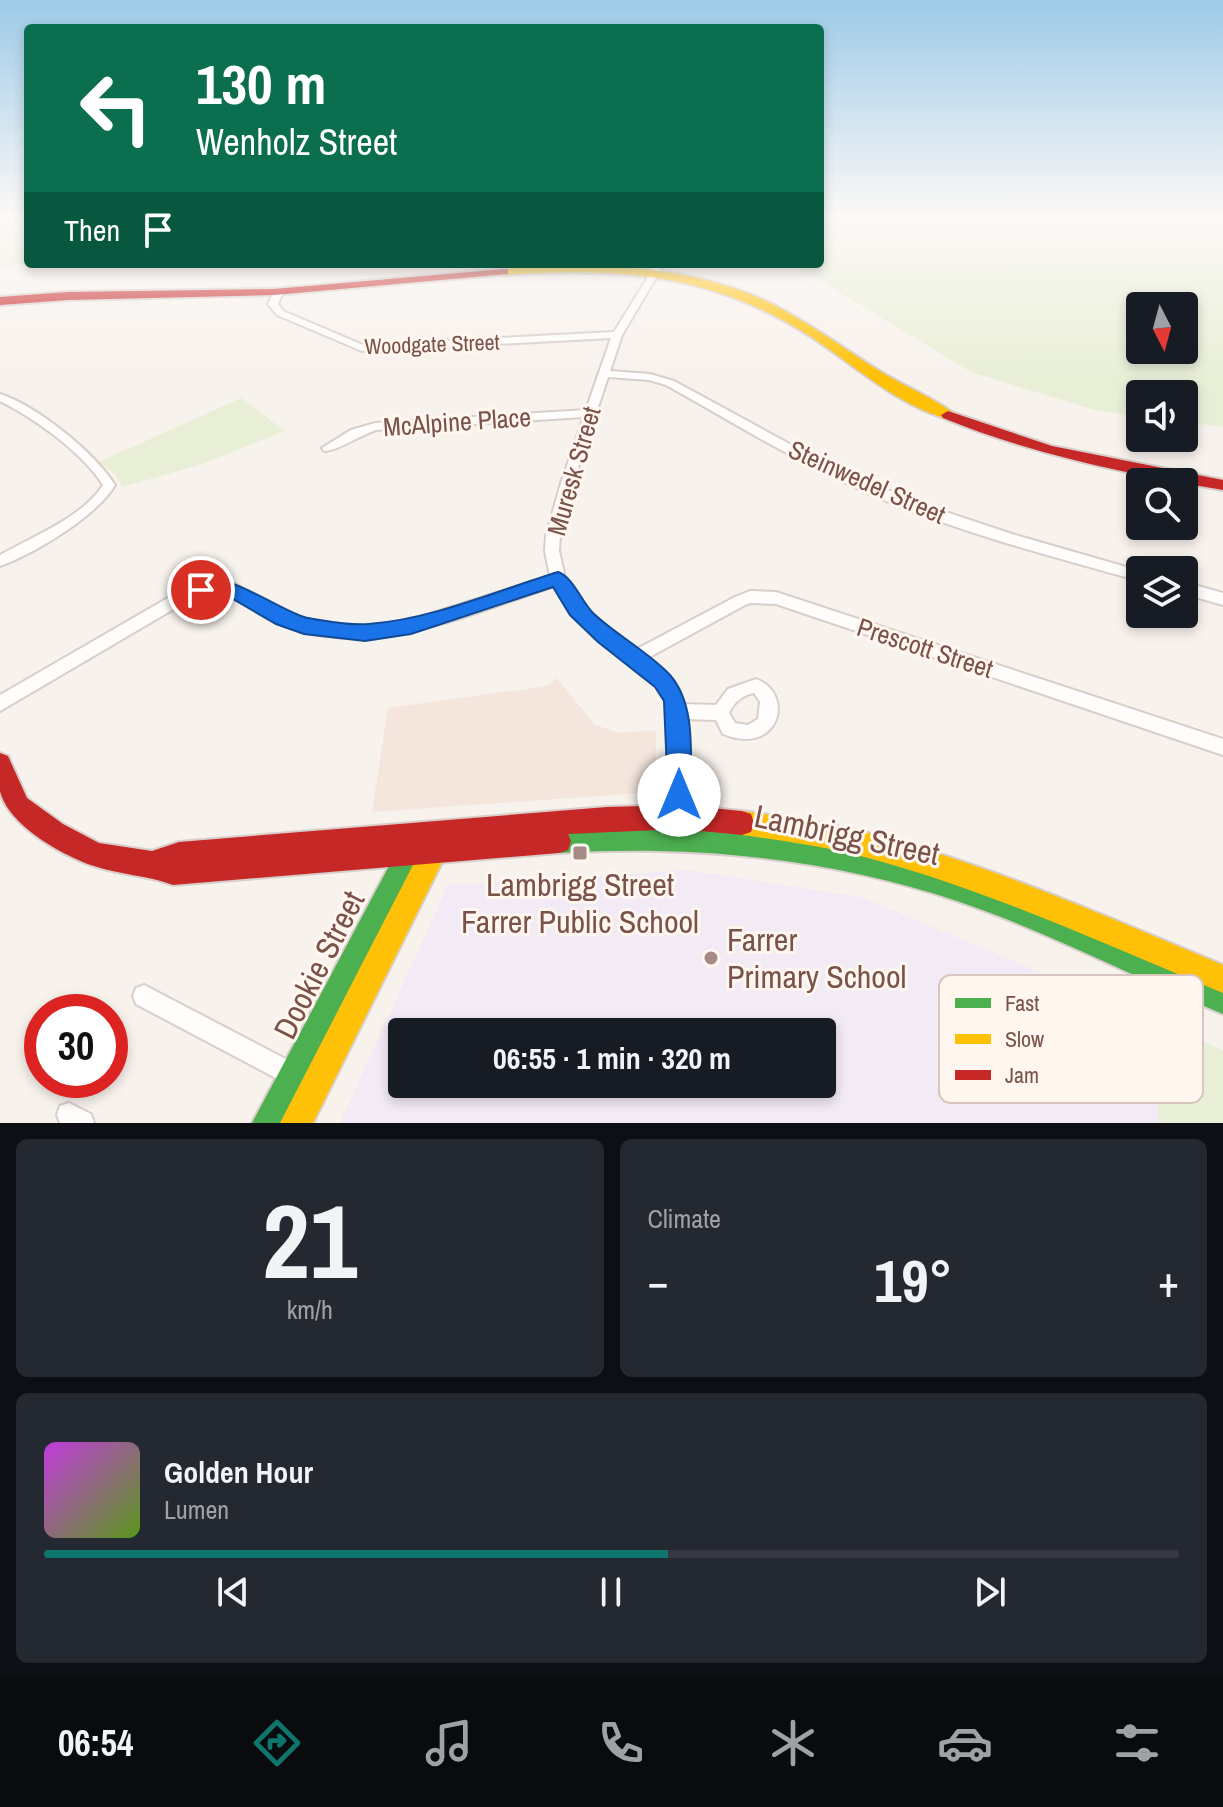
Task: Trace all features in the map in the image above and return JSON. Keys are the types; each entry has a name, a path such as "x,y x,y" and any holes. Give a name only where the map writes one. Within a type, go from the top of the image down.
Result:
{"street":[{"path":"0,301 71,296 278,292 548,268"},
{"name":"Muresk Street","path":"657,268 617,335 553,536 558,579 584,616 662,681 674,698 680,826"},
{"path":"663,268 759,302 901,392 970,424 1063,454 1223,485"},
{"name":"Woodgate Street","path":"278,292 273,304 280,313 362,348 617,335"},
{"name":"Steinwedel Street","path":"603,374 650,377 670,383 848,479 906,504 983,531 1126,572"},
{"path":"0,397 20,405 86,460 109,485 107,492 90,507 0,561"},
{"name":"McAlpine Place","path":"328,448 355,433 375,427 590,413"},
{"path":"0,704 185,595 216,587 238,591 283,618 304,626 365,633 411,626 558,579"},
{"path":"1198,592 1223,599"},
{"name":"Prescott Street","path":"635,658 740,601 762,596 776,598 1223,747"},
{"path":"677,711 721,713"},
{"name":"Lambrigg Street","path":"0,764 19,806 54,833 97,855 152,864 173,872 608,837 680,826 899,872 970,894 1163,975"},
{"name":"Lambrigg Street","path":"152,864 179,854 607,819 823,835 899,853 971,875 1223,979"},
{"name":"Dookie Street","path":"296,1123 443,832"},
{"name":"Dookie Street","path":"268,1123 420,833"},
{"name":"Lambrigg Street","path":"1203,992 1223,1000"},
{"path":"144,996 295,1076"}],"shaded area":[{"path":"557,678 595,725 620,733 656,730 656,780 653,790 372,812 388,708 547,686"},
{"name":"Farrer Primary School","path":"687,870 861,897 1047,975 939,975 939,1103 1158,1103 1159,1123 340,1123 448,885"}],"green space":[{"path":"800,268 1223,268 1223,427 1198,424 1198,380 1126,380 1126,414 1094,410 971,372"},
{"path":"241,398 285,431 203,464 122,487 116,475 99,462"},
{"path":"1203,1041 1223,1050 1223,1123 1159,1123 1158,1103 1203,1103"}],"traffic: fast":[{"path":"559,841 697,839 835,856 963,890 1166,975"},
{"path":"268,1123 342,988 413,847"},
{"path":"1203,991 1223,1000"}],"traffic: slow":[{"path":"504,272 566,268"},
{"path":"597,268 691,279 762,304 797,323 890,384 948,415"},
{"path":"742,823 867,845 928,863 1047,906 1223,979"},
{"path":"296,1123 438,843"}],"traffic: jam":[{"path":"0,301 68,296 274,292 504,272"},
{"path":"948,415 1048,450 1223,485"},
{"path":"0,764 19,806 54,833 97,855 152,864 173,872 559,841"},
{"path":"152,864 179,854 607,819 680,817 742,823"}],"place":[{"name":"Lambrigg Street Farrer Public School","path":"580,853"},
{"name":"Farrer Primary School","path":"711,958"}],"route":[{"path":"201,590 228,587 283,618 304,626 365,633 411,626 558,579 577,609 605,636 662,681 674,698 679,748 679,795"}]}
